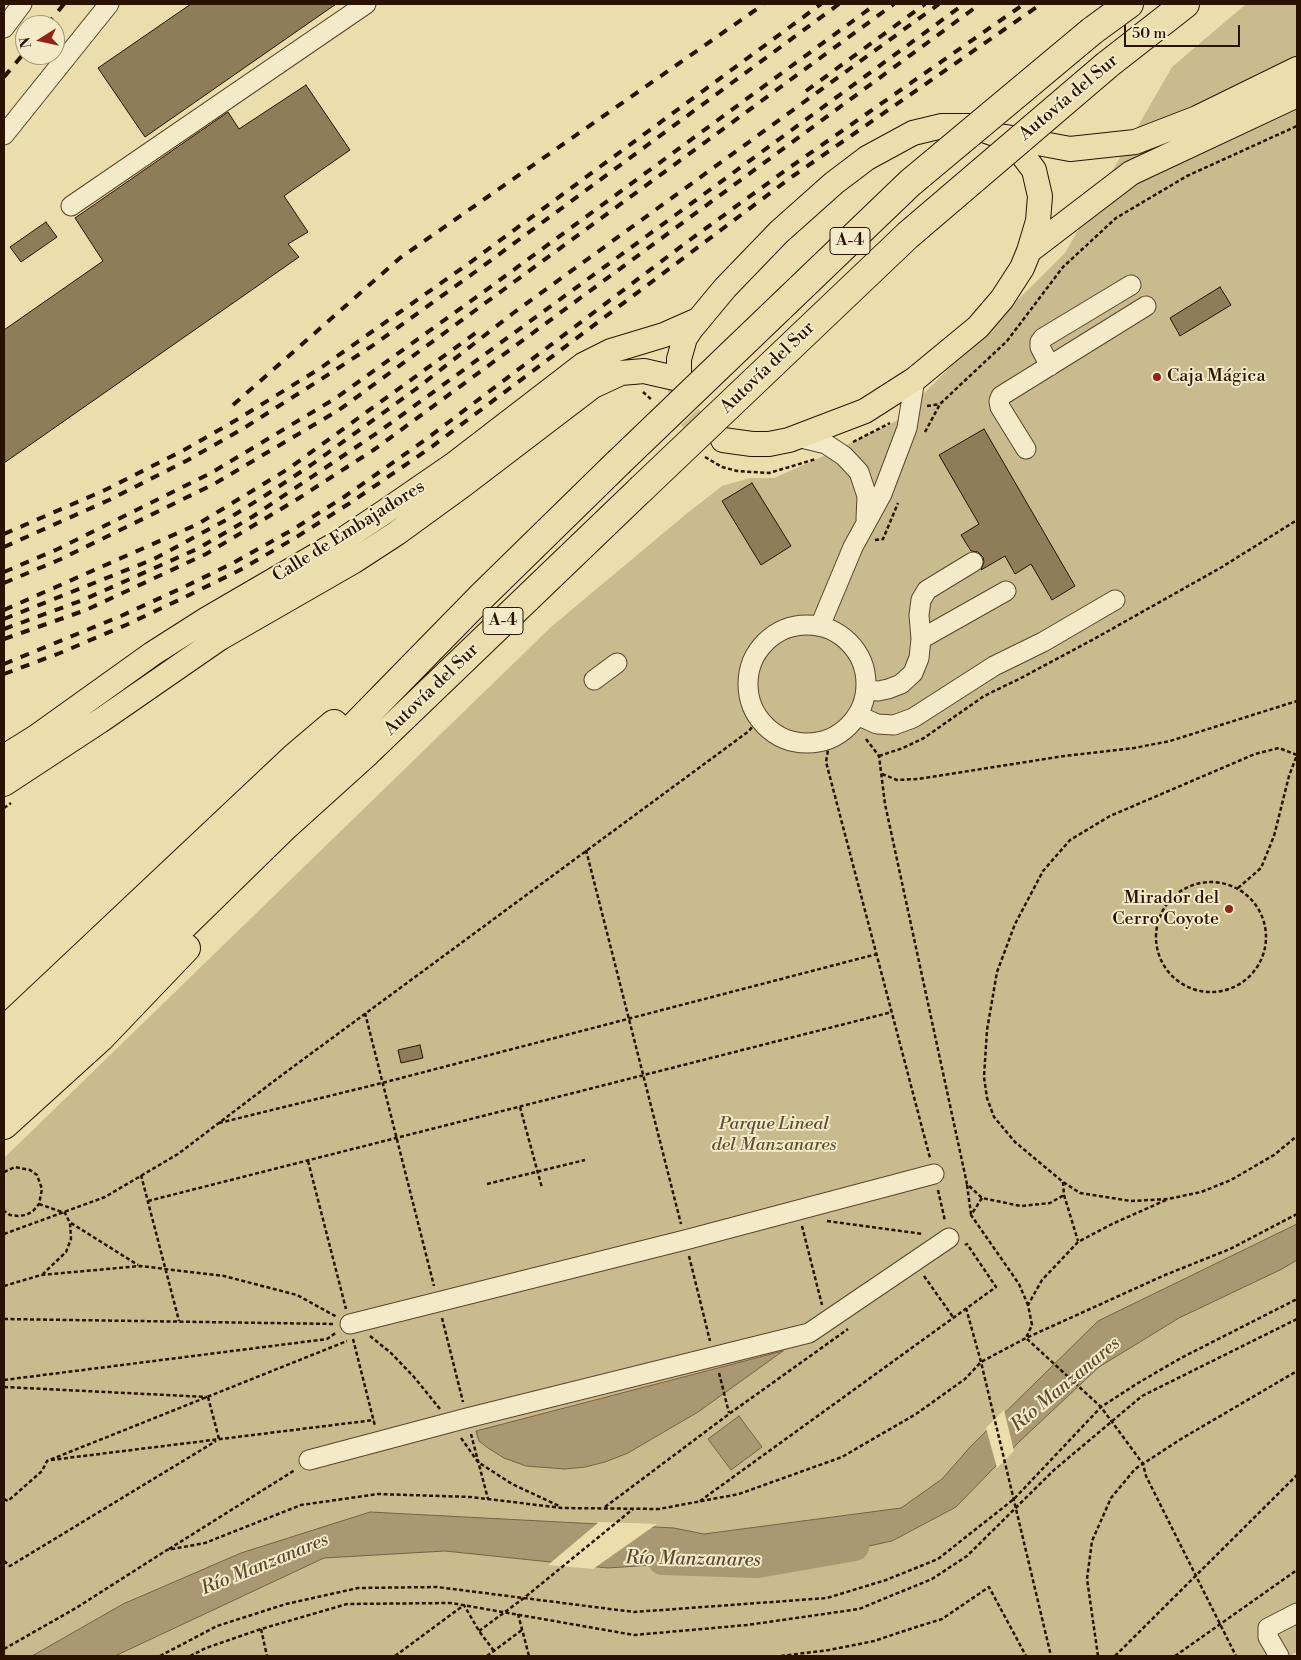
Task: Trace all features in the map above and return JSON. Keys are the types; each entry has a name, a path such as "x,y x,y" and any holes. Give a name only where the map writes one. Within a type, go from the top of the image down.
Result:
{"highway":[{"name":"Autovía del Sur","path":"482,596 910,183 1092,31 1129,4"},
{"name":"Autovía del Sur","path":"367,752 908,235 1107,65 1185,4"},
{"path":"4,1031 294,758 482,596"},
{"path":"4,1062 142,934 302,780 482,596"},
{"path":"4,1092 106,1001 285,826 367,752"},
{"path":"4,1125 100,1038 306,825 367,752"}],"main road":[{"path":"698,320 747,264 779,232 834,183 867,158 913,133 942,126 972,126 1003,137 1070,149 1135,142 1197,118 1297,69"},
{"path":"1029,251 1131,173 1207,139 1297,95"},
{"path":"723,440 769,444 797,437 865,411 915,379 964,340 990,314 1012,284 1029,251 1038,221 1040,196 1034,170 1028,161 1003,137"},
{"name":"Calle de Embajadores","path":"8,793 100,721 220,638 354,561 397,533 593,386 621,373 644,371 679,379 678,364 681,349 685,338 698,320"},
{"name":"Calle de Embajadores","path":"4,757 152,654 207,619 341,541 386,511 453,465 583,365 611,351 664,335 698,320"}],"street":[{"path":"4,28 22,4"},
{"path":"4,135 109,4"},
{"path":"71,206 366,4"},
{"path":"1050,366 1040,347 1040,342 1043,338 1131,285"},
{"path":"1026,449 1000,407 998,401 1001,396 1146,306"},
{"path":"820,626 853,548 882,494 907,428 915,379"},
{"path":"797,437 826,444 844,456 859,472 867,496 865,525"},
{"path":"866,690 878,691 888,689 901,684 913,673 919,658 921,600 927,590 973,562"},
{"path":"921,638 1006,591"},
{"path":"855,718 876,724 894,725 914,718 994,666 1043,642 1115,600"},
{"path":"744,654 780,631 800,625 820,626 838,633 854,647 863,664 866,690 863,704 855,718 843,731 830,738 811,743 791,741 773,732 759,718 752,705 749,691 749,676 754,659 764,643"},
{"path":"594,680 616,663"},
{"path":"352,1331 438,1303 799,1213 934,1174"},
{"path":"309,1460 458,1420 716,1362 809,1332 954,1243"},
{"path":"1279,1656 1268,1637 1268,1628 1297,1613"}],"path":[{"path":"640,390 656,404"},
{"path":"698,453 722,467 737,471 768,473 806,463 835,451 917,408 940,404"},
{"path":"879,756 924,738 984,696 1102,635 1222,567 1297,520"},
{"path":"881,774 897,780 918,780 1064,756 1134,748 1170,741 1297,701"},
{"path":"4,1234 105,1197 178,1154 365,1013 749,731 759,718"},
{"path":"855,718 879,756 885,804 967,1184 971,1215 1020,1284 1028,1305 1032,1325 1026,1338"},
{"path":"830,738 826,762 934,1174 954,1243"},
{"path":"1238,888 1261,868 1274,836 1289,776 1297,755 1279,748 1255,754 1110,816 1070,840 1043,871 1015,924 997,972 987,1030 984,1076 987,1098 994,1117 1015,1142 1063,1182 1080,1194 1131,1201 1168,1199 1201,1192 1231,1180 1274,1154 1297,1136"},
{"path":"4,808 8,793"},
{"path":"586,850 729,1414"},
{"path":"1202,881 1221,882 1238,888 1253,899 1263,914 1267,932 1266,950 1259,967 1247,980 1239,985 1214,993 1196,990 1179,982 1166,969 1158,952 1156,934 1160,915 1170,899 1184,888 1202,881"},
{"path":"217,1123 877,954"},
{"path":"148,1201 892,1012"},
{"path":"365,1013 438,1303 458,1420 478,1462 488,1499"},
{"path":"520,1106 542,1188"},
{"path":"487,1184 585,1160"},
{"path":"308,1161 379,1442"},
{"path":"4,1172 16,1167 23,1168 37,1175 42,1190 39,1204 26,1215 10,1215 4,1211"},
{"path":"141,1175 179,1322"},
{"path":"1063,1182 1064,1195 1078,1242"},
{"path":"967,1184 982,1198 1021,1206 1050,1203 1064,1195"},
{"path":"971,1215 982,1198"},
{"path":"1028,1305 1042,1280 1078,1242 1112,1224 1168,1199"},
{"path":"39,1204 65,1213 70,1223 71,1239 66,1252 41,1276"},
{"path":"699,1502 996,1287 967,1244 799,1213 826,1321"},
{"path":"168,1550 205,1543 301,1505 378,1494 488,1499 562,1508 660,1509 739,1494 842,1457 916,1414 965,1379 981,1362 1026,1338 1230,1249 1297,1214"},
{"path":"70,1223 140,1266"},
{"path":"4,1286 41,1276 140,1266 224,1276 297,1295 352,1331"},
{"path":"923,1275 953,1317"},
{"path":"160,1656 217,1626 286,1604 358,1588 437,1586 634,1612 827,1598 886,1580 938,1560 1014,1500 1101,1407 1138,1382 1181,1358 1297,1299"},
{"path":"966,1308 981,1362 1052,1656"},
{"path":"4,1319 179,1322 364,1331 391,1353 458,1420 478,1462 512,1484 562,1508"},
{"path":"190,1656 206,1648 261,1629 348,1604 451,1603 634,1635 747,1624 859,1609 932,1579 967,1556 1054,1470 1142,1396 1297,1319"},
{"path":"604,1507 850,1327"},
{"path":"4,1380 327,1338 352,1331"},
{"path":"4,1499 8,1501 42,1471 47,1461 208,1397 352,1331"},
{"path":"1026,1338 1101,1407 1142,1464 1146,1476 1236,1656"},
{"path":"1098,1656 1087,1579 1092,1540 1111,1498 1135,1469 1142,1464 1297,1371"},
{"path":"4,1387 208,1397"},
{"path":"208,1397 218,1439"},
{"path":"47,1461 374,1420"},
{"path":"4,1561 10,1566 218,1439"},
{"path":"4,1649 76,1608 309,1460"},
{"path":"1115,1656 1297,1475"},
{"path":"479,1631 524,1598 634,1508"},
{"path":"1175,1656 1297,1570"},
{"path":"781,1656 829,1650 874,1641 942,1619 989,1587 1026,1656"},
{"path":"464,1605 479,1631 494,1651"},
{"path":"395,1656 464,1605"},
{"path":"518,1614 529,1656"},
{"path":"261,1629 267,1656"},
{"path":"487,1656 522,1630"}],"green space":[{"name":"Parque Lineal del Manzanares","path":"1246,4 1297,4 1297,1652 1290,1656 4,1656 4,1158 551,627 685,515 722,486 750,478 774,478 896,421 1065,253 1172,67"}],"water":[{"path":"1297,1224 1297,1260 1179,1318 1099,1367 1020,1441 956,1507 892,1541 841,1552 608,1568 445,1551 324,1558 115,1656 32,1656 123,1604 241,1553 370,1512 674,1528 704,1534 901,1508 942,1479 971,1446 1098,1321"},
{"path":"783,1351 698,1412 628,1453 605,1462 565,1469 526,1466 504,1458 488,1448 479,1441 476,1431"},
{"path":"739,1416 762,1447 731,1470 708,1439"}],"pier":[{"path":"1004,1410 1014,1451 997,1468 986,1428"},
{"path":"599,1522 657,1524 593,1569 548,1565"}],"building":[{"path":"191,4 336,4 145,137 98,68"},
{"path":"306,85 350,150 284,196 308,232 288,244 299,257 4,463 4,330 103,261 75,218 228,112 239,129"},
{"path":"46,222 57,237 21,262 10,247"},
{"path":"1220,287 1231,305 1180,336 1170,318"},
{"path":"984,429 1075,586 1052,600 1031,564 1015,574 1005,556 981,570 984,562 983,557 978,552 971,551 961,535 979,524 939,455"},
{"path":"752,483 791,546 761,565 722,501"},
{"path":"420,1045 423,1058 401,1063 398,1050"}],"waterway":[{"name":"Río Manzanares","path":"662,1561 758,1564 855,1547"}],"tunnel":[{"path":"679,383 681,398 689,416 703,431 718,438"}],"railway":[{"path":"55,15 64,4"},
{"path":"233,405 400,258 764,4"},
{"path":"4,534 105,490 184,450 319,369 468,264 821,4"},
{"path":"4,547 109,500 188,460 244,428 323,378 372,346 475,272 839,4"},
{"path":"4,572 58,549 211,473 336,398 876,4"},
{"path":"4,583 61,559 214,484 339,410 894,4"},
{"path":"806,91 925,4"},
{"path":"4,619 154,559 226,520 266,495 416,389 512,314 939,4"},
{"path":"4,629 83,600 197,549 252,517 380,431 964,4"},
{"path":"4,639 86,610 206,554 296,500 375,449 980,4"},
{"path":"4,664 121,616 233,563 292,530 344,497 425,440 687,242 786,170 1024,4"},
{"path":"4,674 126,625 238,571 350,503 430,448 793,176 1041,4"},
{"path":"4,77 15,64"},
{"path":"4,610 198,524 288,469 477,332"}],"place":[{"name":"Caja Mágica","path":"1157,377"},
{"name":"Mirador del Cerro Coyote","path":"1229,909"}]}
